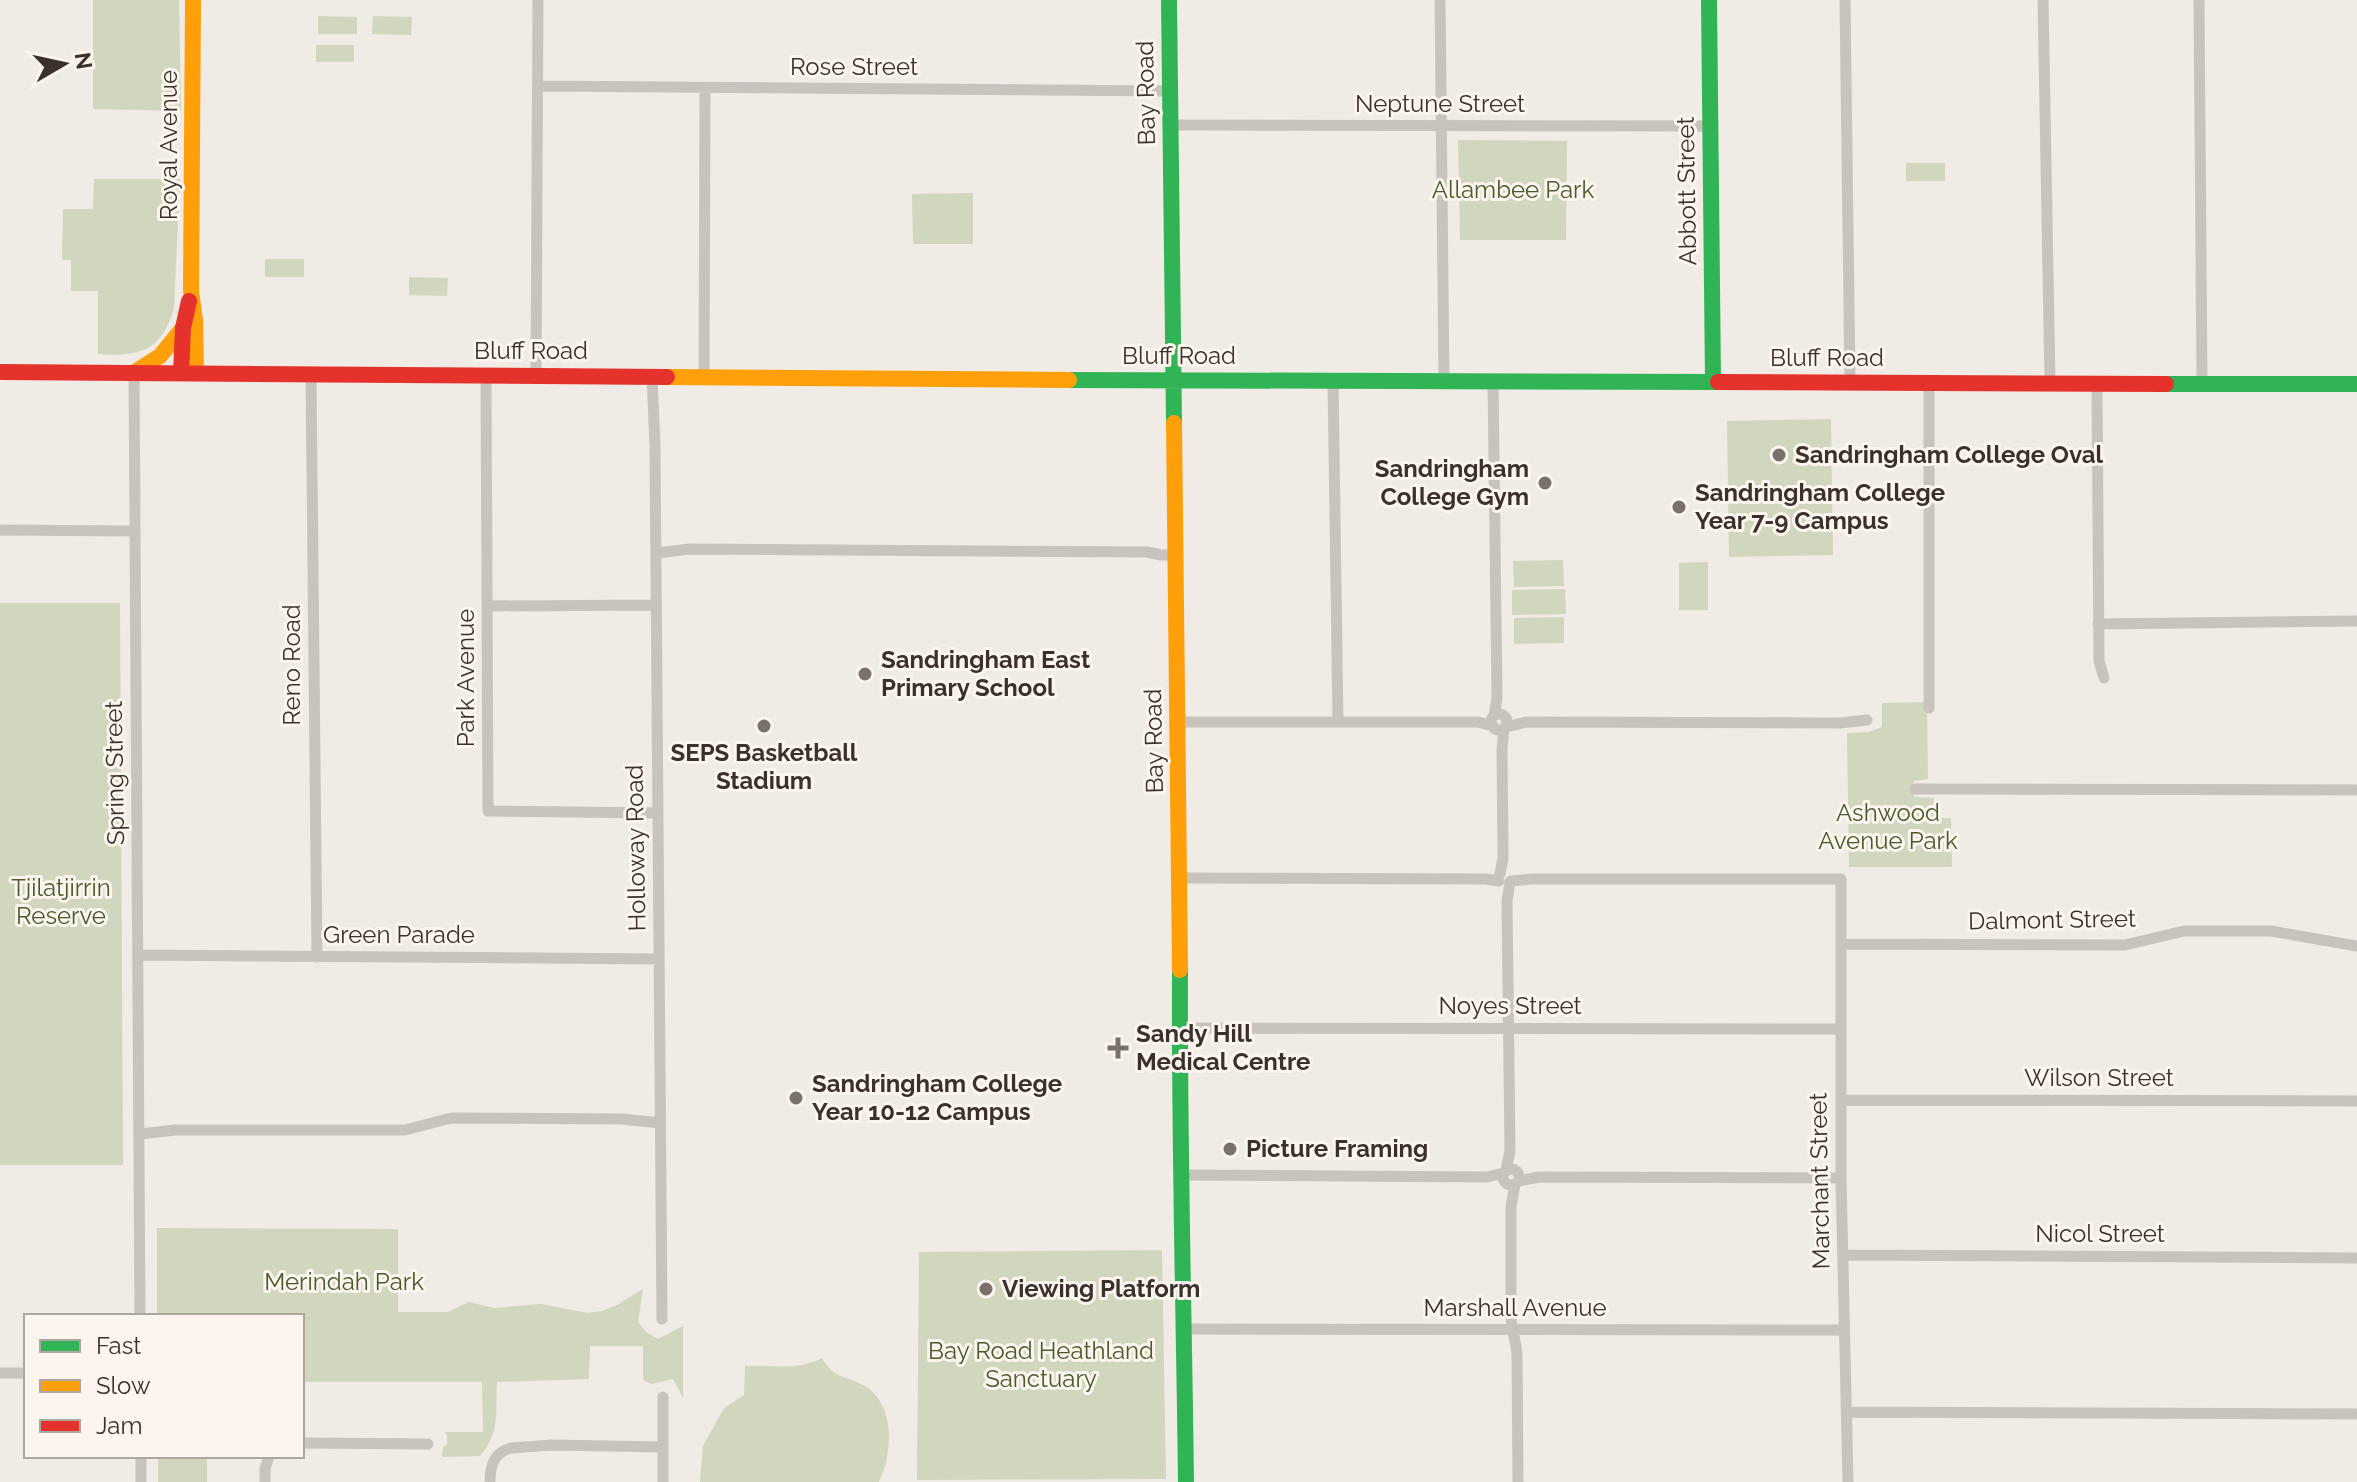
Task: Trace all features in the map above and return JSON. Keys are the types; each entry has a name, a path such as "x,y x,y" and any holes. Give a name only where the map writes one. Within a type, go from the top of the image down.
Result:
{"main road":[{"name":"Royal Avenue","path":"189,373 195,320 191,291 193,0"},
{"name":"Bay Road","path":"1169,0 1180,878 1178,1028 1186,1482"},
{"name":"Abbott Street","path":"1709,0 1713,381"},
{"name":"Royal Avenue","path":"189,373 183,328 191,291"},
{"path":"134,373 160,356 183,328"},
{"name":"Bluff Road","path":"0,372 1174,381 2357,384"}],"street":[{"path":"536,375 538,0"},
{"path":"1440,0 1444,381"},
{"path":"1845,0 1850,382"},
{"path":"2043,0 2050,382"},
{"path":"2199,0 2202,383"},
{"name":"Rose Street","path":"538,86 1170,91"},
{"path":"704,377 705,88"},
{"name":"Neptune Street","path":"1170,125 1710,126"},
{"name":"Spring Street","path":"134,373 140,1314"},
{"name":"Reno Road","path":"311,374 317,957"},
{"name":"Park Avenue","path":"486,375 488,811 658,813"},
{"name":"Holloway Road","path":"652,376 662,1319"},
{"path":"1333,381 1338,722"},
{"path":"1493,381 1497,698 1502,749 1503,858 1507,901 1511,1319 1517,1353 1518,1482"},
{"path":"1929,382 1929,708"},
{"path":"2097,383 2098,624 2099,661 2104,678"},
{"path":"0,530 135,531"},
{"path":"656,549 1147,552 1176,555"},
{"path":"488,606 655,605"},
{"path":"2098,624 2357,621"},
{"path":"1178,722 1840,723 1867,720"},
{"path":"1915,789 2357,790"},
{"path":"1180,878 1505,878"},
{"name":"Marchant Street","path":"1505,878 1841,879 1841,1178 1848,1482"},
{"name":"Dalmont Street","path":"1842,944 2125,945 2184,931 2271,931 2357,946"},
{"name":"Green Parade","path":"139,955 659,959"},
{"name":"Noyes Street","path":"1178,1028 1841,1029"},
{"name":"Wilson Street","path":"1842,1100 2357,1101"},
{"path":"140,1130 405,1130 451,1118 660,1119"},
{"path":"1182,1175 1841,1178"},
{"name":"Nicol Street","path":"1843,1255 2357,1258"},
{"name":"Marshall Avenue","path":"1185,1329 1844,1330"},
{"path":"0,1373 24,1373"},
{"path":"663,1397 663,1482"},
{"path":"1847,1412 2357,1414"},
{"path":"304,1443 428,1444"},
{"path":"490,1482 495,1458 511,1448 552,1445 663,1447"},
{"path":"141,1458 141,1482"},
{"path":"265,1482 268,1458"}],"green space":[{"path":"93,0 179,0 181,111 93,109"},
{"path":"318,16 357,17 357,34 318,34"},
{"path":"373,16 412,17 411,35 372,34"},
{"path":"316,45 354,45 354,62 316,62"},
{"name":"Allambee Park","path":"1458,140 1567,141 1566,240 1460,240"},
{"path":"1906,163 1945,163 1945,181 1906,181"},
{"path":"94,179 180,179 174,308 163,334 147,348 137,352 98,354 98,291 71,291 71,260 62,260 63,209 93,209"},
{"path":"973,193 973,244 913,244 912,194"},
{"path":"265,259 304,259 304,277 265,277"},
{"path":"409,277 448,278 447,296 409,295"},
{"name":"Sandringham College Oval","path":"1831,419 1833,555 1729,557 1727,421"},
{"path":"1563,560 1564,586 1514,587 1513,561"},
{"path":"1708,562 1708,610 1679,610 1679,563"},
{"path":"1565,589 1566,614 1512,615 1512,590"},
{"name":"Tjilatjirrin Reserve","path":"0,603 120,603 123,1165 0,1165"},
{"path":"1564,617 1564,643 1514,644 1514,618"},
{"name":"Ashwood Avenue Park","path":"1927,702 1928,779 1914,781 1914,797 1934,798 1938,818 1951,818 1952,867 1849,867 1847,733 1869,732 1882,727 1882,703"},
{"name":"Merindah Park","path":"157,1228 398,1229 398,1312 448,1312 469,1302 494,1308 541,1304 587,1313 617,1305 643,1289 638,1322 646,1332 658,1339 683,1326 683,1398 673,1379 652,1384 643,1380 643,1346 590,1346 589,1379 497,1382 496,1421 487,1447 480,1456 442,1457 443,1447 447,1444 444,1432 483,1432 482,1382 304,1382 304,1314 157,1314"},
{"name":"Bay Road Heathland Sanctuary","path":"1162,1250 1166,1479 917,1480 919,1252"},
{"path":"822,1358 835,1373 874,1393 881,1404 889,1429 889,1443 879,1482 700,1482 703,1446 724,1408 744,1395 745,1366 794,1366"},
{"path":"158,1458 207,1458 207,1482 158,1482"}],"traffic: fast":[{"path":"1169,0 1174,423"},
{"path":"1709,0 1713,381"},
{"path":"1069,380 1718,382"},
{"path":"2166,384 2357,384"},
{"path":"1180,970 1186,1482"}],"traffic: slow":[{"path":"193,0 191,291 196,373"},
{"path":"135,372 160,356 182,329"},
{"path":"667,377 1069,380"},
{"path":"1174,423 1180,970"}],"traffic: jam":[{"path":"181,373 183,328 189,301"},
{"path":"0,372 667,377"},
{"path":"1718,382 2166,384"}],"place":[{"name":"Sandringham College Oval","path":"1779,455"},
{"name":"Sandringham College Gym","path":"1545,483"},
{"name":"Sandringham College Year 7-9 Campus","path":"1679,507"},
{"name":"Sandringham East Primary School","path":"865,674"},
{"name":"SEPS Basketball Stadium","path":"764,726"},
{"name":"Sandy Hill Medical Centre","path":"1118,1048"},
{"name":"Sandringham College Year 10-12 Campus","path":"796,1098"},
{"name":"Picture Framing","path":"1230,1149"},
{"name":"Viewing Platform","path":"986,1289"}]}
